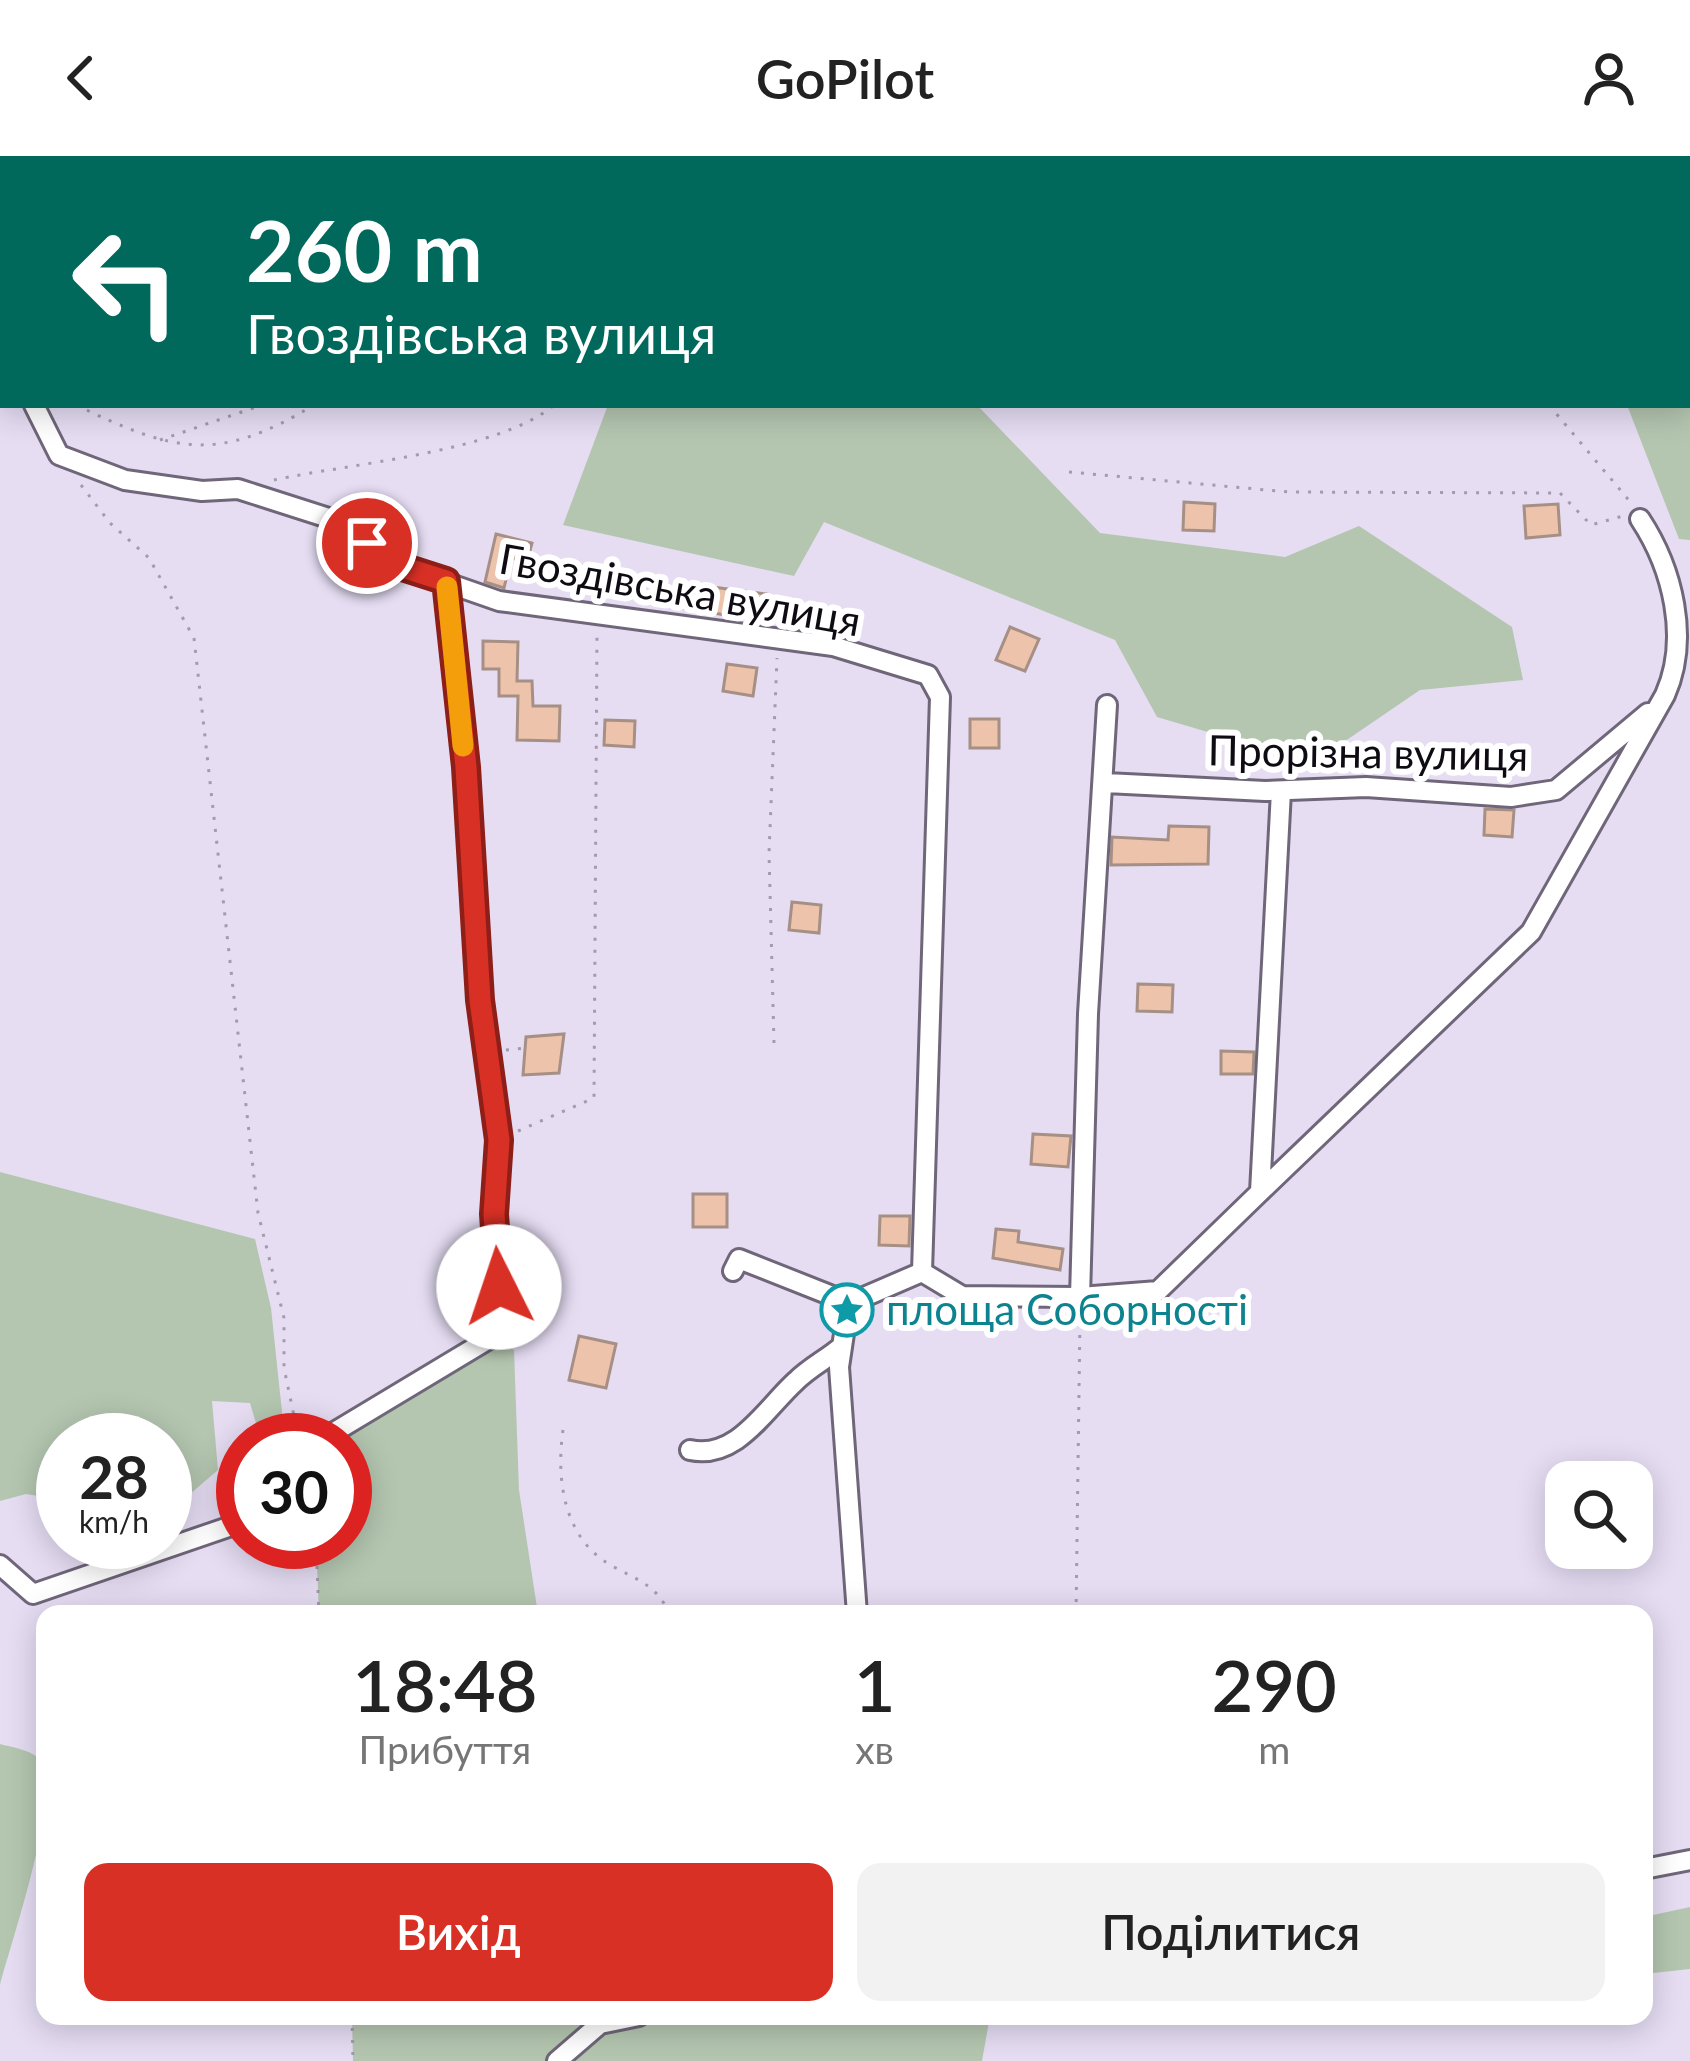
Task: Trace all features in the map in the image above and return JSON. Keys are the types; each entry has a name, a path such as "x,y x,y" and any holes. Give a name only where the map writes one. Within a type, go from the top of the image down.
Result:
{"street":[{"path":"36,408 59,454"},
{"name":"Гвоздівська вулиця","path":"59,454 125,480 202,491 238,489 341,522 393,564 499,602 833,646 928,675 940,697 924,1273"},
{"path":"736,1265 845,1301 924,1273 962,1296 1080,1298 1158,1291 1531,932 1677,674 1679,610 1663,553 1640,519"},
{"path":"366,1413 489,1339 499,1287 494,1214 499,1140 480,1000 466,767 446,581"},
{"name":"Прорізна вулиця","path":"1106,784 1281,791 1384,788 1510,796 1556,790 1665,695"},
{"path":"1080,1298 1088,1014 1108,705"},
{"path":"1260,1192 1281,791"},
{"path":"856,1605 839,1367 857,1300"},
{"path":"690,1450 708,1454 729,1446 809,1369 842,1346"},
{"path":"0,1565 33,1594 216,1531"},
{"path":"1653,1867 1690,1860"},
{"path":"557,2061 600,2025"}],"path":[{"path":"83,408 158,441 206,449 256,436 308,408"},
{"path":"158,441 253,408"},
{"path":"273,480 399,460 515,426 548,408"},
{"path":"1552,408 1625,490 1640,519"},
{"path":"59,454 110,524 148,558 194,638 258,1213 284,1318 284,1369 293,1413"},
{"path":"1069,472 1289,492 1560,493 1592,524 1620,515 1640,519"},
{"path":"499,1140 594,1098 592,757 599,656 595,614"},
{"path":"774,1043 770,853 778,638"},
{"path":"1076,1605 1080,1298"},
{"path":"563,1430 565,1455 558,1479 580,1540 658,1592 664,1605"},
{"path":"317,1569 319,1605"},
{"path":"352,2025 352,2061"}],"green space":[{"path":"607,408 980,408 1100,533 1285,557 1359,526 1512,627 1523,680 1420,690 1313,763 1157,717 1115,640 824,522 794,576 563,525"},
{"path":"1628,408 1690,408 1690,540 1679,539"},
{"path":"0,1172 255,1239 271,1308 282,1413 253,1413 250,1403 212,1401 216,1472 192,1492 192,1413 36,1413 36,1496 0,1501"},
{"path":"489,1339 514,1350 519,1490 537,1605 319,1605 317,1569 372,1569 372,1413 366,1413"},
{"path":"0,1744 36,1757 36,1853 0,1985"},
{"path":"1690,1907 1690,1969 1653,1973 1653,1915"},
{"path":"352,2025 588,2025 589,2031 609,2025 988,2025 982,2061 353,2061"}],"building":[{"path":"1184,502 1215,504 1214,531 1183,530"},
{"path":"1558,504 1560,535 1526,538 1524,506"},
{"path":"496,534 532,543 527,562 511,558 504,588 485,582"},
{"path":"682,583 766,594 761,621 678,607"},
{"path":"1010,627 1039,639 1025,671 996,660"},
{"path":"483,641 518,642 517,681 532,681 533,706 560,706 559,741 517,740 518,696 499,696 499,669 483,669"},
{"path":"727,664 757,668 753,696 723,691"},
{"path":"970,719 999,719 999,748 970,748"},
{"path":"605,720 635,721 634,747 604,745"},
{"path":"1485,809 1514,810 1512,837 1484,835"},
{"path":"1169,826 1209,827 1208,864 1111,865 1112,837 1168,840"},
{"path":"792,902 821,905 819,933 789,930"},
{"path":"1138,984 1173,985 1172,1012 1137,1011"},
{"path":"564,1034 559,1073 523,1075 526,1037"},
{"path":"1221,1051 1254,1052 1253,1074 1221,1074"},
{"path":"1033,1134 1071,1136 1068,1167 1031,1164"},
{"path":"693,1194 727,1194 727,1227 693,1227"},
{"path":"880,1216 910,1216 909,1246 879,1245"},
{"path":"996,1229 1019,1231 1018,1242 1063,1249 1060,1270 993,1258"},
{"path":"579,1336 616,1344 606,1388 569,1380"}],"slow traffic":[{"path":"447,587 463,746"}],"place":[{"name":"площа Соборності","path":"847,1310"}],"route":[{"path":"367,543 393,564 446,581 466,767 467,853 480,1000 499,1140 494,1214 499,1287"}]}
